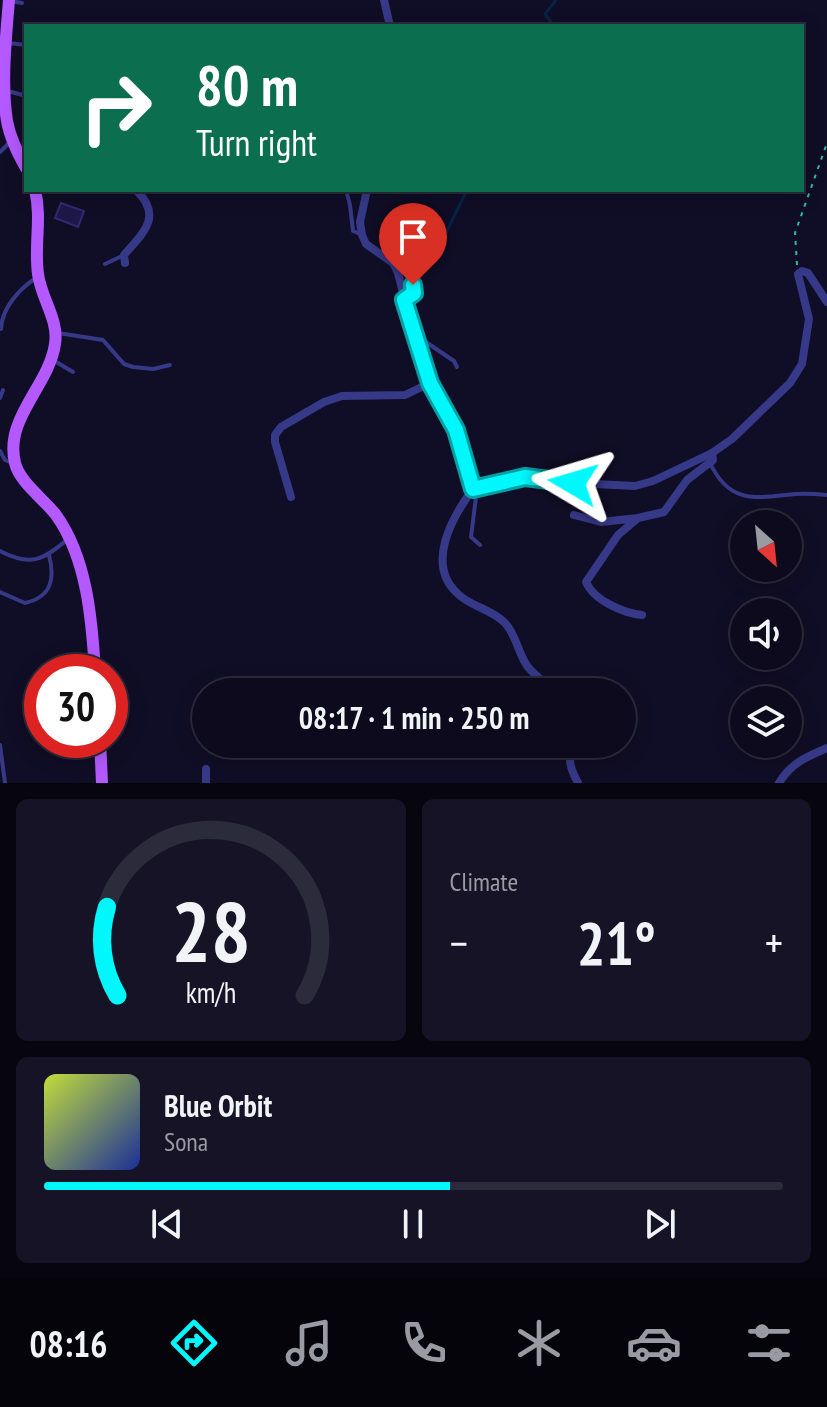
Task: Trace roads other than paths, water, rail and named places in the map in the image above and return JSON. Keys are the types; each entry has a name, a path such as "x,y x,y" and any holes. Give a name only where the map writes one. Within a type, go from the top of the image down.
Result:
{"main road":[{"path":"13,1 6,43 7,120 24,164"},
{"path":"35,192 40,213 36,244 38,276 55,333 51,358 17,425 15,464 30,488 55,513 69,537 86,595 93,654"},
{"path":"101,758 102,783"}],"street":[{"path":"384,0 390,24"},
{"path":"125,259 144,233 150,216 148,204 138,192"},
{"path":"367,192 360,222 362,235 366,244 393,263 398,273 430,383 456,430 473,489 447,535 440,565 458,594 500,617 511,629 528,667 540,678"},
{"path":"473,489 525,477 635,486 653,481 712,453 732,439 781,392 802,364 809,319 798,274 802,271 808,273 827,302"},
{"path":"291,497 275,442 278,430 324,402 342,396 405,395 430,383"},
{"path":"574,515 601,522 664,512 687,480 713,460 712,453"},
{"path":"638,518 618,535 586,582 588,588 603,601 631,614 642,615"},
{"path":"779,783 787,770 799,760 827,748"},
{"path":"568,758 569,768 578,783"},
{"path":"206,769 206,783"}],"lane":[{"path":"6,43 24,45"},
{"path":"6,91 24,96"},
{"path":"0,152 12,139"},
{"path":"347,192 353,231 362,235"},
{"path":"105,264 125,259"},
{"path":"404,300 414,293 411,269 419,264 423,268"},
{"path":"1,329 1,319 8,306 25,285 38,276"},
{"path":"413,332 457,367"},
{"path":"55,333 103,340 124,364 133,367 153,369 170,365"},
{"path":"51,358 73,372"},
{"path":"0,398 3,390"},
{"path":"0,451 5,460 15,464"},
{"path":"710,463 717,479 734,492 753,500 800,493 827,495"},
{"path":"473,489 476,497 471,537 480,545"},
{"path":"0,551 15,558 34,560 49,555 69,537"},
{"path":"0,592 25,603 46,594 53,580 49,555"},
{"path":"0,745 5,783"}],"waterway":[{"path":"552,24 545,14 556,0"},
{"path":"435,255 466,192"}]}
